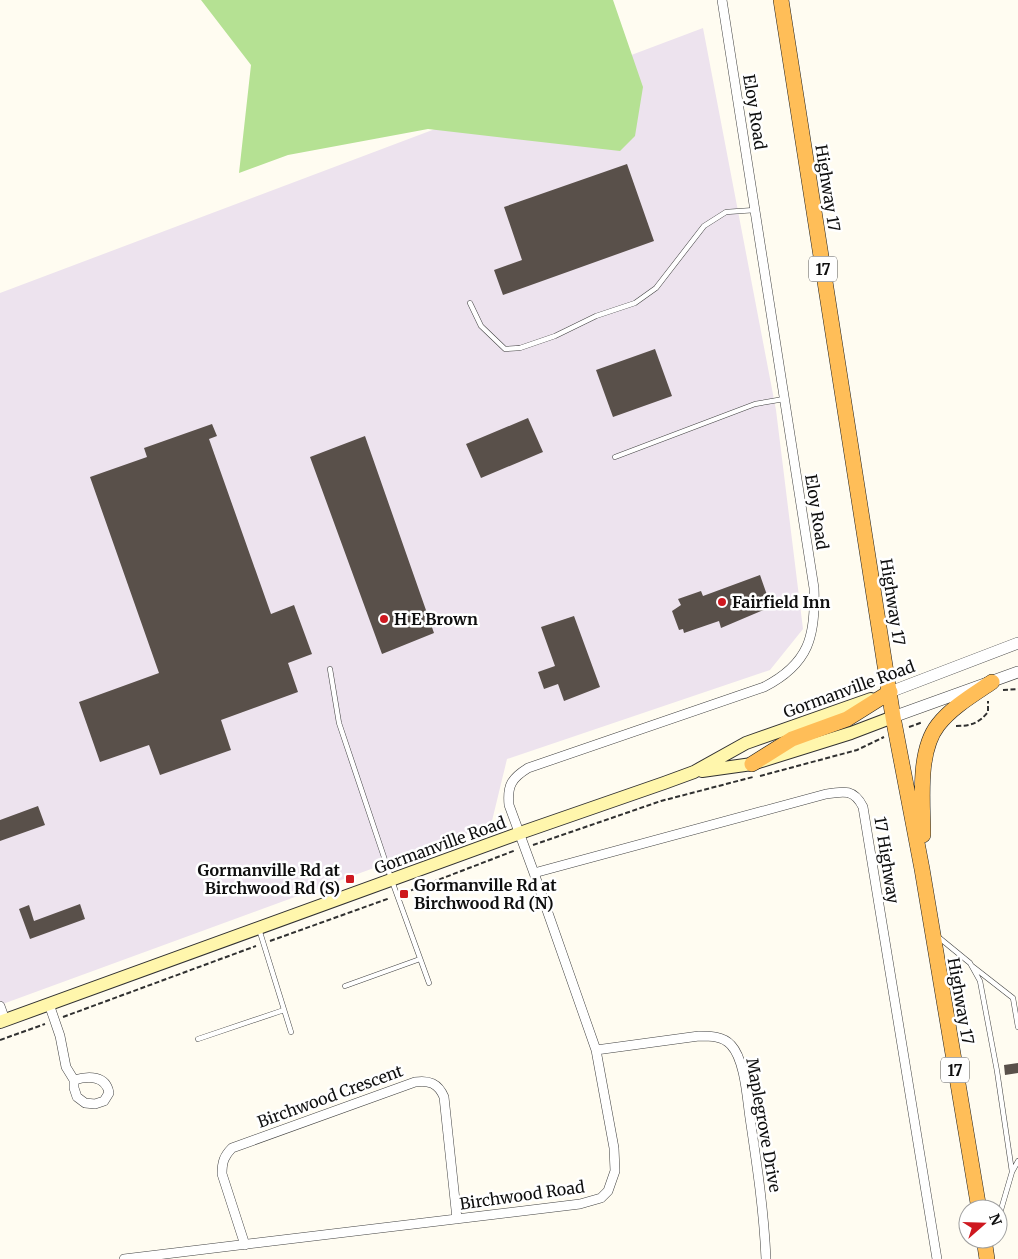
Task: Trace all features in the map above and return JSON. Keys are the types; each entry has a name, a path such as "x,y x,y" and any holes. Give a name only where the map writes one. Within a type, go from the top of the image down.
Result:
{"highway":[{"name":"Highway 17","path":"781,0 895,724 922,869 976,1199"},
{"path":"922,869 925,755 938,726 957,706 992,682"},
{"path":"752,764 792,739 848,719 890,692"}],"main road":[{"name":"Gormanville Road","path":"3,1021 520,833 694,772 746,743 890,692"},
{"name":"Gormanville Road","path":"694,772 752,764 851,733 895,724"}],"street":[{"name":"Eloy Road","path":"520,833 509,805 508,794 510,784 517,774 528,768 764,687 784,675 799,660 811,636 814,614 814,588 722,0"},
{"name":"Gormanville Road","path":"890,692 1018,643"},
{"name":"Gormanville Road","path":"895,724 1017,672"},
{"name":"17 Highway","path":"534,872 826,794 848,792 854,795 864,807 937,1259"},
{"name":"Birchwood Road","path":"124,1259 580,1204 600,1198 608,1191 613,1182 615,1161 596,1050 520,833"},
{"path":"49,1004 55,1020 66,1067 74,1080"},
{"path":"0,1006 3,1021"},
{"name":"Maplegrove Drive","path":"596,1050 699,1036 711,1036 722,1039 730,1044 736,1052 746,1092 758,1175 766,1259"},
{"name":"Birchwood Crescent","path":"245,1245 222,1174 225,1154 232,1148 415,1082 425,1081 434,1084 441,1090 444,1097 458,1219"}],"lane":[{"path":"470,303 481,326 505,348 520,348 554,336 596,316 635,303 656,288 704,226 726,212 755,210"},
{"path":"615,457 755,404 784,398"},
{"path":"330,669 339,723 392,881 429,983"},
{"path":"259,929 291,1032"},
{"path":"932,932 1013,998 1018,1027"},
{"path":"345,986 420,960"},
{"path":"970,964 980,981 1012,1172"},
{"path":"198,1039 284,1010"},
{"path":"1004,1199 1012,1172 1018,1161"}],"path":[{"path":"0,1040 525,847 661,801 856,750 895,724"}],"shaded area":[{"path":"703,28 776,410 803,629 770,670 507,759 491,825 0,1005 0,293"}],"green space":[{"path":"201,0 613,0 643,87 635,136 620,151 428,129 288,155 239,173 251,65"}],"building":[{"path":"627,164 654,241 503,295 494,270 522,260 504,207"},
{"path":"655,349 672,396 613,417 596,370"},
{"path":"528,418 543,452 481,478 466,444"},
{"path":"212,424 217,436 209,439 271,614 294,605 312,654 288,663 298,692 221,720 231,750 160,775 149,745 100,762 79,702 159,673 90,477 147,457 144,448"},
{"path":"365,436 434,633 382,654 310,457"},
{"name":"Fairfield Inn","path":"760,575 767,595 762,597 766,609 721,628 719,621 684,633 683,629 679,630 672,611 681,605 678,599 701,591 703,596"},
{"path":"574,616 600,687 564,701 558,684 544,689 538,672 555,666 541,627"},
{"path":"38,806 45,825 0,841 0,820"},
{"path":"80,904 85,919 30,939 19,909 29,905 34,921"},
{"path":"1018,1063 1018,1073 1005,1075 1004,1065"}],"place":[{"name":"Fairfield Inn","path":"722,602"},
{"name":"H E Brown","path":"384,619"},
{"name":"Gormanville Rd at Birchwood Rd (S)","path":"350,879"},
{"name":"Gormanville Rd at Birchwood Rd (N)","path":"404,894"}]}
